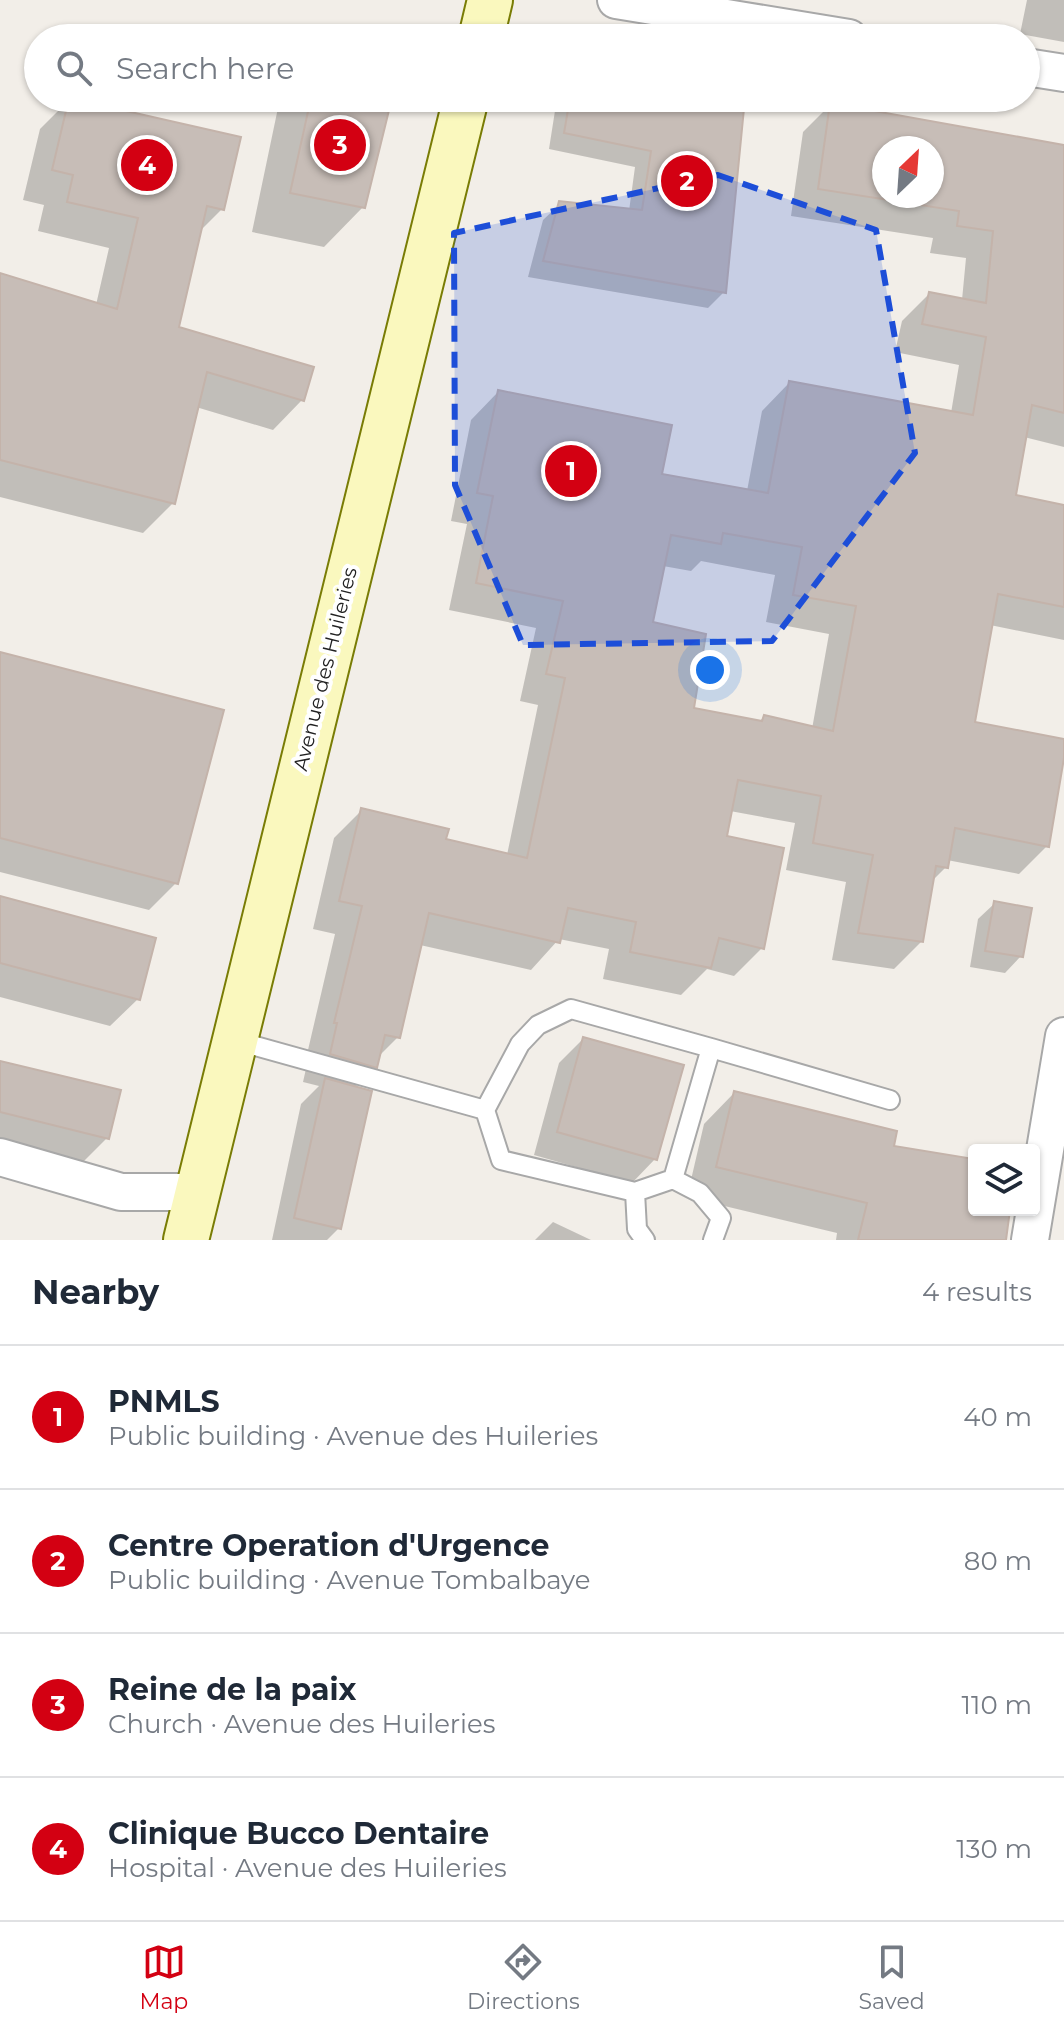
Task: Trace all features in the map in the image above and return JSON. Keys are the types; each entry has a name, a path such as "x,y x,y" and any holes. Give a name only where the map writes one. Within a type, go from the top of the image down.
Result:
{"main road":[{"path":"484,24 490,0"},
{"name":"Avenue des Huileries","path":"186,1240 463,112"}],"street":[{"path":"616,0 763,24"},
{"path":"1040,69 1064,73"},
{"path":"1030,1240 1064,1036"},
{"path":"0,1157 121,1192 197,1192"}],"lane":[{"path":"713,1240 721,1218 700,1193 673,1179 635,1192 501,1160 485,1110 520,1044 538,1025 571,1009 890,1100"},
{"path":"234,1040 485,1110"},
{"path":"673,1179 711,1048"},
{"path":"635,1192 637,1229 645,1240"}],"highlighted area":[{"path":"718,175 876,230 915,453 772,641 523,645 455,485 454,233"}],"building":[{"path":"66,112 131,112 241,137 224,210 207,206 179,327 314,367 304,401 207,372 175,504 0,460 0,273 117,309 138,218 67,202 73,175 52,170"},
{"path":"308,112 389,112 365,208 290,193"},
{"path":"568,112 744,112 726,293 543,261 559,201 642,210 651,151 564,133"},
{"path":"829,112 880,112 1064,145 1064,413 1032,405 1016,495 1064,505 1064,607 998,594 975,722 1064,739 1064,758 1049,847 955,828 948,868 936,866 923,942 858,933 873,855 813,843 821,796 738,780 727,836 784,848 764,949 719,938 711,968 630,952 636,922 568,908 560,943 429,913 400,1038 385,1035 377,1068 330,1054 337,1023 334,1023 362,906 339,901 361,808 449,829 446,839 527,858 565,678 546,674 563,601 476,583 493,496 477,493 498,390 672,425 662,474 768,493 789,381 973,415 986,337 922,324 929,292 986,303 993,231 957,226 959,211 940,208 944,208 944,136 872,136 872,197 818,189","holes":["723,533 802,547 793,595 856,606 833,731 764,715 762,721 694,708 706,634 653,622 671,535 721,544"]},
{"path":"0,652 224,710 178,884 0,838"},
{"path":"0,896 156,938 140,1000 0,963"},
{"path":"994,901 1032,908 1023,957 985,951"},
{"path":"583,1037 684,1065 657,1160 557,1132"},
{"path":"0,1061 121,1090 109,1139 0,1112"},
{"path":"325,1078 372,1091 341,1229 294,1218"},
{"path":"734,1091 897,1131 894,1146 968,1158 968,1216 1009,1216 1006,1240 858,1240 867,1203 716,1167"}],"place":[{"name":"Reine de la paix","path":"340,145"},
{"name":"Clinique Bucco Dentaire","path":"147,165"},
{"name":"Centre Operation d'Urgence","path":"687,181"},
{"name":"PNMLS","path":"571,471"}]}
